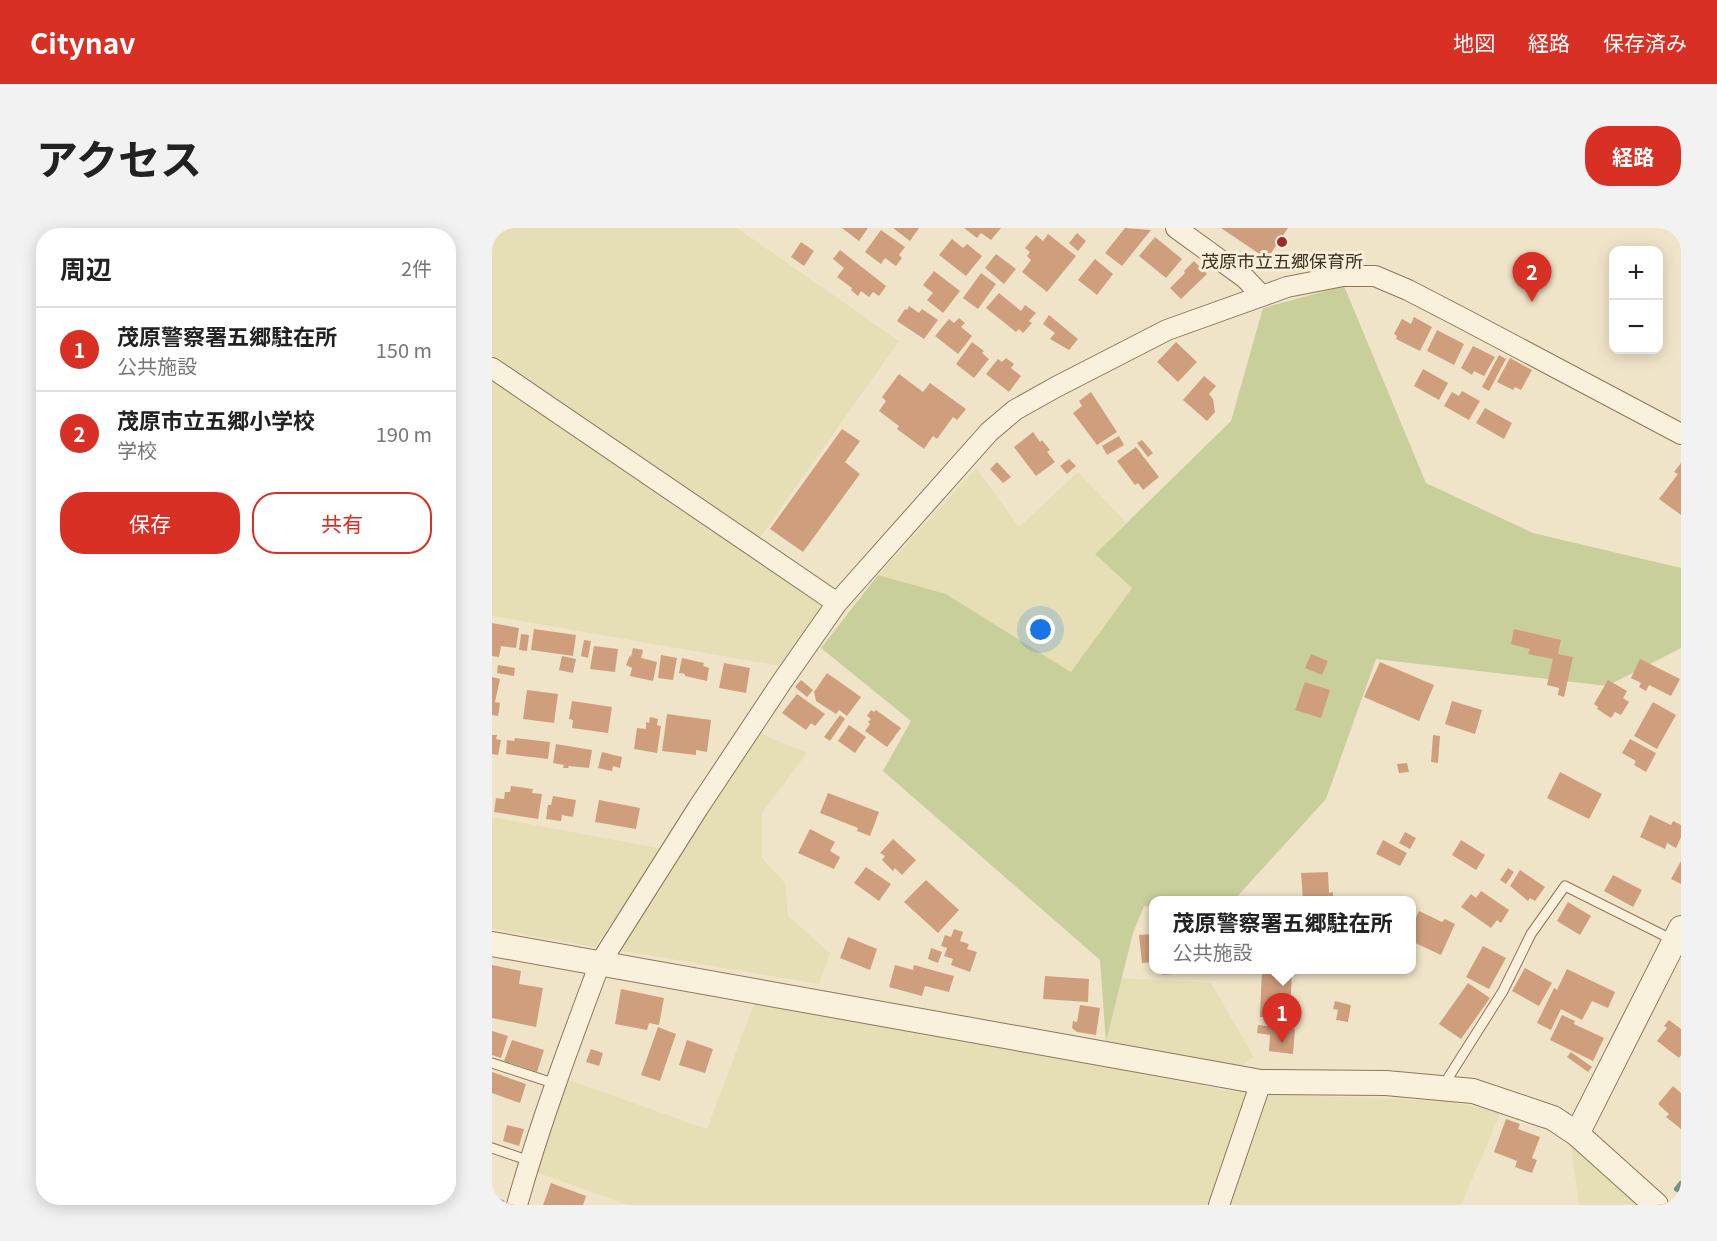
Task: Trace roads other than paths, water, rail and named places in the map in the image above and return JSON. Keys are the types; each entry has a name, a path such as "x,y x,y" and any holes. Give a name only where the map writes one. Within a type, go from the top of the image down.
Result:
{"street":[{"path":"1176,228 1245,278 1262,296"},
{"path":"517,1205 556,1084 600,963 693,815 837,603 989,432 1015,410 1167,330 1287,287 1343,276 1375,276 1408,290 1681,434"},
{"path":"492,368 837,603"},
{"path":"1577,1134 1678,934"},
{"path":"492,944 1261,1082 1386,1083 1473,1091 1553,1118 1577,1134 1656,1205"},
{"path":"1219,1205 1261,1082"}],"lane":[{"path":"1442,1088 1503,990 1531,934 1564,886 1678,934"},
{"path":"492,1063 556,1084"},
{"path":"492,1148 530,1161"},
{"path":"492,1202 500,1205"}],"waterway":[{"path":"1677,1189 1681,1184"}],"place":[{"name":"茂原市立五郷保育所","path":"1282,242"},
{"name":"茂原市立五郷小学校","path":"1532,302"},
{"name":"茂原警察署五郷駐在所","path":"1282,1043"}]}
